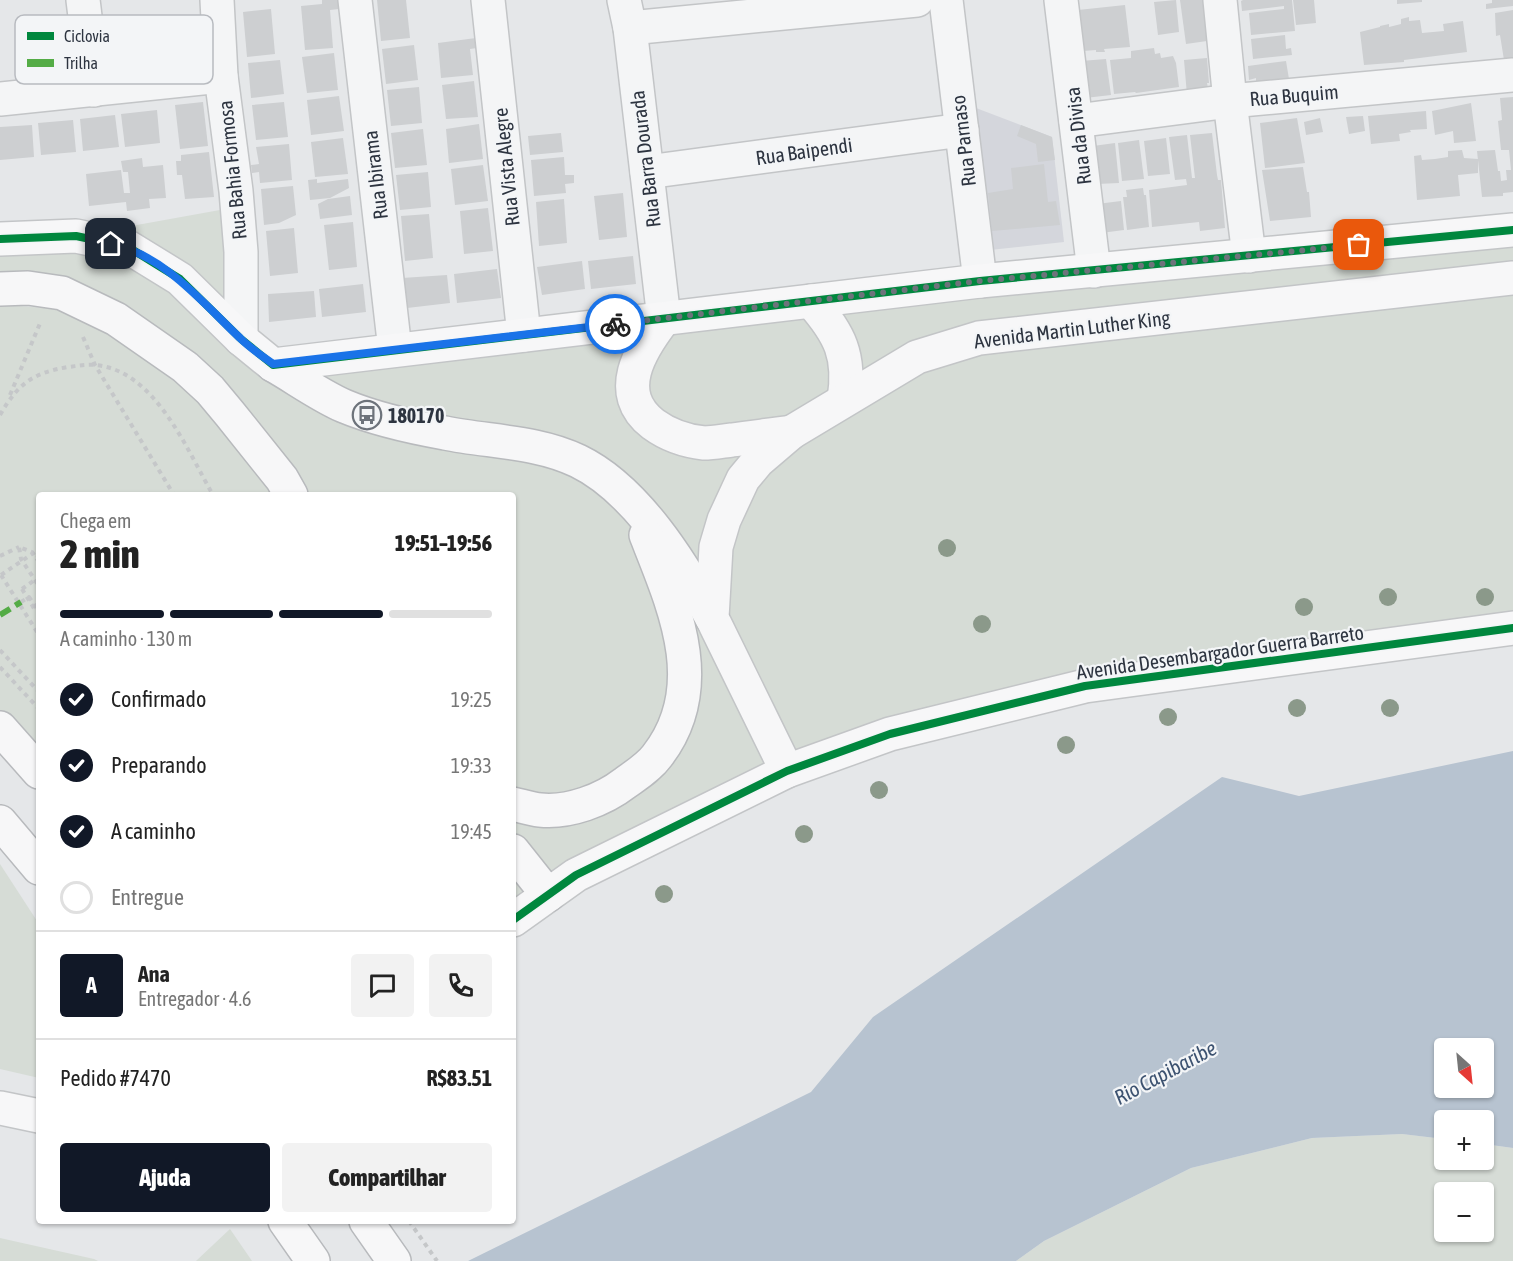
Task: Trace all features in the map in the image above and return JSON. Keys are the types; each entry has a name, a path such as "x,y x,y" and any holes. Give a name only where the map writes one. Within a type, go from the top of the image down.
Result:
{"main road":[{"path":"273,364 980,281 1513,230"},
{"path":"0,239 76,236 128,247 180,279 241,339 273,364 342,405 367,415 445,433 533,446 577,460 607,479 635,506 684,568 712,618 787,771"},
{"name":"Avenida Martin Luther King","path":"712,618 716,547 724,520 743,479 758,461 792,432 917,357 979,338 1513,278"},
{"path":"0,289 28,288 53,291 89,305 116,319 185,367 210,390 282,479 289,492"},
{"path":"811,301 836,334 842,348 848,378 844,400"},
{"path":"664,319 636,366 632,384 634,402 645,418 662,431 685,441 707,443 792,432"},
{"path":"516,805 541,810 560,808 587,804 616,790 656,758 677,722 682,699 684,648 672,603 635,506"},
{"name":"Avenida Desembargador Guerra Barreto","path":"516,918 576,875 787,771 890,734 1085,686 1513,628"},
{"path":"0,728 36,769"},
{"path":"0,822 36,864"},
{"path":"516,855 548,895"},
{"path":"0,1108 36,1115"},
{"path":"287,1224 313,1261"},
{"path":"368,1224 394,1261"}],"street":[{"path":"83,0 85,15"},
{"name":"Rua Bahia Formosa","path":"217,0 221,76 236,191 241,252 241,339"},
{"name":"Rua Ibirama","path":"355,0 395,350"},
{"name":"Rua Vista Alegre","path":"488,0 524,335"},
{"path":"627,14 917,0"},
{"name":"Rua Parnaso","path":"946,0 980,281"},
{"name":"Rua da Divisa","path":"1061,0 1094,271"},
{"path":"1220,0 1249,256"},
{"name":"Rua Barra Dourada","path":"627,14 664,319"},
{"name":"Rua Buquim","path":"1076,121 1230,101 1513,75"},
{"path":"213,77 221,76"},
{"path":"93,84 94,90"},
{"path":"0,99 148,84"},
{"name":"Rua Baipendi","path":"647,172 962,130"}],"path":[{"path":"5,406 53,291"},
{"path":"81,334 95,365 172,492"},
{"path":"0,415 11,395 38,375 51,370 95,365 121,372 160,404 211,492"},
{"path":"19,547 21,559 36,581"},
{"path":"0,556 19,547 36,555"},
{"path":"36,553 2,574 36,627"},
{"path":"36,554 1,574 36,627"},
{"path":"36,579 21,589 36,610"},
{"path":"36,605 29,597 21,602 36,627"},
{"path":"0,650 36,689"},
{"path":"0,667 36,706"},
{"path":"411,1224 437,1261"}],"shaded area":[{"path":"976,108 1052,137 1064,242 990,250"},
{"path":"231,208 241,339 273,365 1513,230 1513,627 890,734 516,919 516,492 36,492 36,761 0,718 0,306 71,310 0,287 0,239 76,236"},
{"path":"0,864 36,919 36,1077 0,1069"},
{"path":"1402,1134 1434,1138 1434,1170 1494,1170 1494,1145 1513,1148 1513,1261 1016,1261 1044,1241 1191,1168 1312,1138"},
{"path":"230,1229 252,1261 196,1261"},
{"path":"0,1238 94,1259 98,1261 0,1261"}],"water":[{"name":"Rio Capibaribe","path":"1513,751 1513,1148 1494,1145 1494,1110 1434,1110 1434,1138 1402,1134 1312,1138 1191,1168 1044,1241 1016,1261 468,1261 811,1092 873,1017 1222,777 1299,796"}],"building":[{"path":"322,0 339,0 339,9 330,10 333,48 305,50 301,6 322,4"},
{"path":"377,0 406,0 410,38 381,41"},
{"path":"1176,0 1179,32 1158,35 1154,2"},
{"path":"1180,0 1203,0 1207,41 1186,44"},
{"path":"1292,0 1295,31 1251,35 1249,13 1284,9 1284,6 1242,11 1241,1"},
{"path":"1293,0 1314,0 1316,23 1296,25"},
{"path":"1397,0 1422,0 1422,2 1397,4"},
{"path":"1492,0 1513,0 1513,6 1486,9 1486,4 1492,3"},
{"path":"1125,5 1130,47 1104,49 1105,52 1083,51 1078,10"},
{"path":"271,9 275,54 247,57 243,12"},
{"path":"1513,10 1513,59 1504,60 1500,35 1496,36 1495,13"},
{"path":"1409,17 1409,21 1420,20 1422,33 1444,31 1443,24 1463,21 1467,52 1404,60 1404,62 1364,65 1360,32 1389,24 1389,27 1401,24 1401,19"},
{"path":"1285,35 1286,49 1291,48 1292,55 1253,59 1251,39"},
{"path":"476,38 477,48 470,49 473,75 441,78 438,43"},
{"path":"414,45 418,80 386,84 382,49"},
{"path":"1154,48 1155,54 1160,53 1161,58 1173,56 1179,87 1114,94 1110,60 1131,58 1131,51"},
{"path":"334,53 338,90 307,93 302,57"},
{"path":"1207,58 1209,93 1187,95 1184,60"},
{"path":"1106,59 1111,95 1085,98 1081,61"},
{"path":"280,60 284,94 251,98 248,63"},
{"path":"1286,61 1289,79 1256,83 1256,78 1249,80 1248,66"},
{"path":"474,81 478,117 446,119 442,85"},
{"path":"419,87 422,123 391,126 387,90"},
{"path":"339,96 344,131 311,135 307,100"},
{"path":"1513,97 1513,192 1503,193 1503,196 1482,197 1477,151 1495,150 1501,181 1507,180 1506,170 1511,170 1509,150 1501,150 1498,121 1502,120 1500,98"},
{"path":"203,102 208,146 180,149 175,105"},
{"path":"284,102 288,137 256,140 252,105"},
{"path":"1471,103 1476,141 1454,143 1453,131 1435,135 1432,111"},
{"path":"157,110 160,143 125,147 121,114"},
{"path":"1426,111 1427,129 1410,130 1411,132 1399,134 1400,141 1371,144 1368,116"},
{"path":"115,115 119,147 83,151 80,119"},
{"path":"1363,116 1365,131 1349,134 1346,117"},
{"path":"1297,118 1305,163 1265,168 1260,123"},
{"path":"1320,118 1323,132 1306,135 1304,122"},
{"path":"73,120 76,152 41,155 38,123"},
{"path":"479,124 483,159 449,163 446,129"},
{"path":"32,125 34,157 0,160 0,127"},
{"path":"1021,125 1052,137 1055,160 1038,162 1036,144 1017,136"},
{"path":"423,129 427,165 395,168 391,133"},
{"path":"561,133 563,152 530,155 528,136"},
{"path":"1212,133 1217,175 1218,180 1221,180 1225,228 1200,231 1199,222 1152,227 1149,190 1187,185 1186,179 1175,180 1169,137 1187,135 1192,178 1195,178 1190,135"},
{"path":"343,138 348,174 315,177 311,142"},
{"path":"1166,138 1170,174 1148,176 1144,141"},
{"path":"1139,140 1144,179 1122,181 1118,143"},
{"path":"1115,143 1119,183 1097,184 1093,146"},
{"path":"289,144 292,180 260,183 259,172 252,173 251,165 259,164 256,147"},
{"path":"1462,150 1464,158 1478,159 1478,173 1458,175 1460,196 1417,200 1414,156 1421,155 1422,160 1435,159 1448,157 1448,151"},
{"path":"209,152 214,197 185,199 182,175 177,175 176,161 181,161 181,155"},
{"path":"564,157 565,175 574,175 574,183 565,184 566,193 534,196 531,160"},
{"path":"142,158 143,167 163,165 166,198 149,199 150,208 127,211 126,202 89,206 86,174 121,170 124,193 130,193 128,172 123,172 121,161"},
{"path":"1044,164 1048,202 1056,201 1060,225 992,231 988,193 1013,189 1011,168"},
{"path":"483,165 488,201 455,205 451,169"},
{"path":"1303,167 1307,192 1309,192 1311,217 1270,221 1262,170"},
{"path":"428,172 431,207 400,210 396,175"},
{"path":"317,179 317,183 348,179 349,188 330,198 310,200 308,180"},
{"path":"293,186 296,215 279,223 264,225 261,189"},
{"path":"1143,188 1144,195 1146,195 1149,227 1127,230 1123,197 1127,197 1126,190"},
{"path":"623,193 627,237 599,240 594,196"},
{"path":"350,196 352,215 320,219 318,204 328,199"},
{"path":"564,199 567,243 539,246 536,202"},
{"path":"1121,201 1124,230 1101,233 1097,204"},
{"path":"488,208 493,251 464,254 460,211"},
{"path":"429,214 433,258 405,261 401,216"},
{"path":"353,222 357,267 329,270 324,225"},
{"path":"294,228 298,273 270,276 266,231"},
{"path":"633,256 636,284 591,289 588,261"},
{"path":"582,261 585,289 542,295 537,267"},
{"path":"497,269 501,298 457,303 454,274"},
{"path":"447,275 450,303 407,308 402,278"},
{"path":"363,284 366,312 322,317 319,289"},
{"path":"314,291 316,317 269,322 268,294"}],"marked path":[{"path":"0,615 21,602"}],"cycle path":[{"path":"0,239 76,236 128,247 180,279 241,339 273,365 980,281 1513,230"},
{"path":"516,918 576,875 787,771 890,734 1085,686 1513,628"}],"way so far":[{"path":"615,324 980,281 1359,245"}],"place":[{"name":"180170","path":"367,415"}],"route":[{"path":"111,244 128,247 180,279 241,339 273,364 615,324"}]}
